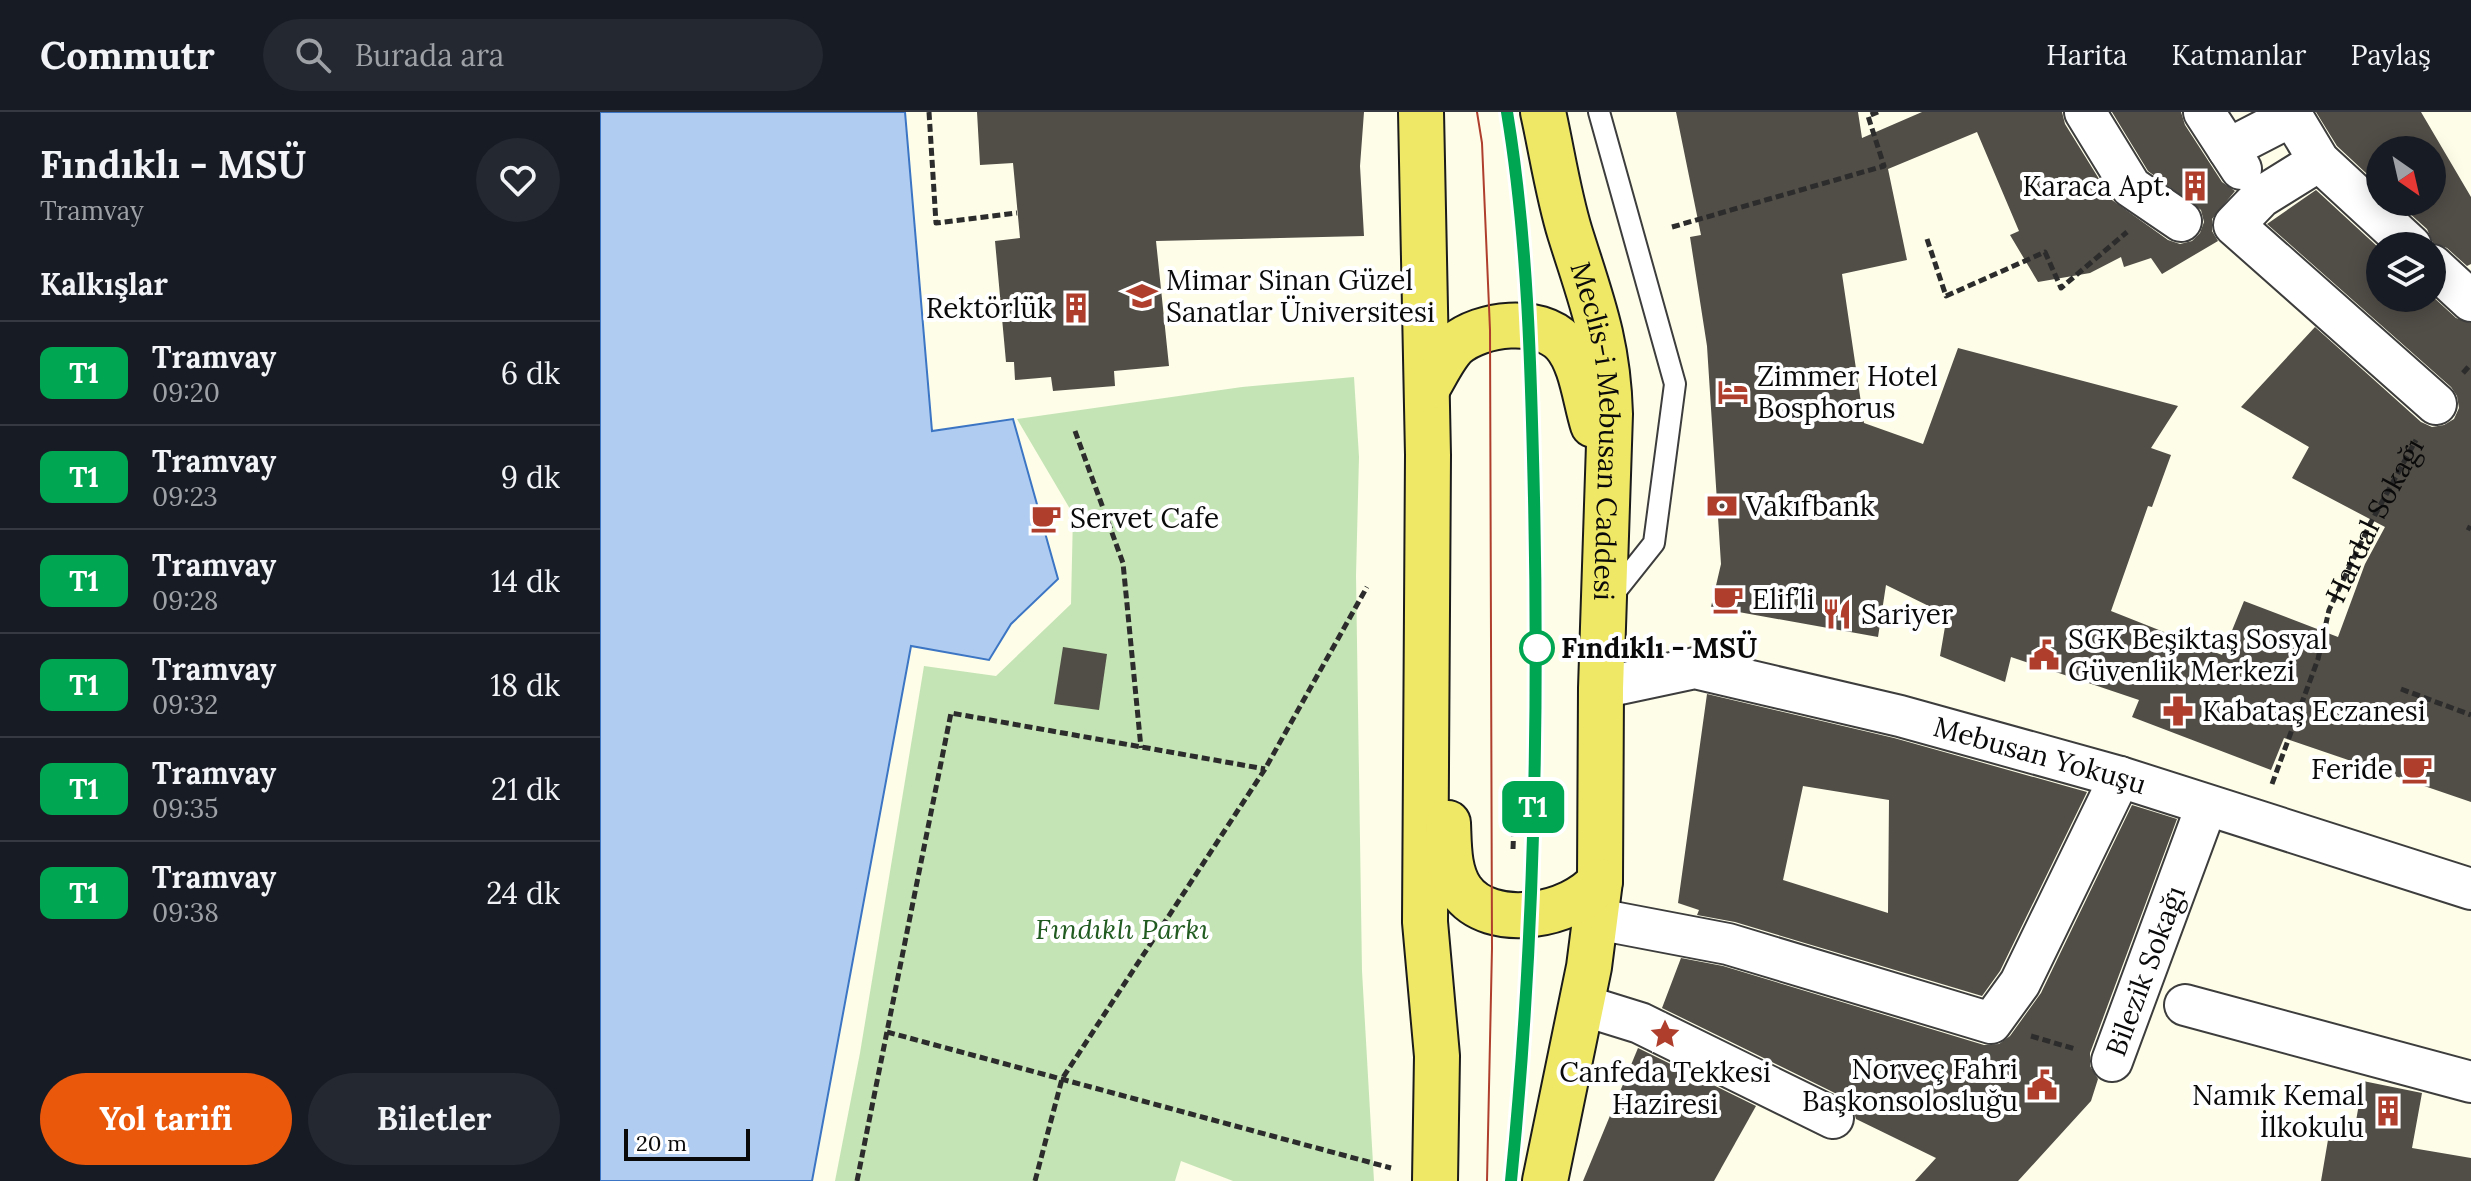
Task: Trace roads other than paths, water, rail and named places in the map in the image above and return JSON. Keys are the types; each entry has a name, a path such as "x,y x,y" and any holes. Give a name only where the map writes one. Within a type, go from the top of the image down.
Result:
{"main road":[{"path":"1421,112 1428,387 1425,922 1437,1056 1435,1181"},
{"name":"Meclis-i Mebusan Caddesi","path":"1543,112 1570,233 1585,272 1604,345 1609,390 1599,900 1582,1005 1545,1181"},
{"path":"1428,387 1453,347 1470,335 1511,326 1530,326 1548,331 1563,342 1573,356 1608,477"},
{"path":"1428,736 1447,797 1453,875 1462,891 1477,906 1508,913 1547,911 1580,899 1599,900"}],"street":[{"path":"2085,112 2131,187 2169,213"},
{"name":"Hardal Sokağı","path":"2204,112 2228,149 2247,211 2436,404"},
{"path":"2228,149 2292,116 2319,161 2396,232"},
{"path":"2247,211 2319,161"},
{"path":"2446,278 2471,301"},
{"name":"Mebusan Yokuşu","path":"1601,688 1695,668 1900,716 2120,777 2206,807 2471,889"},
{"path":"1599,900 1728,944 1991,1023 2020,983 2120,777"},
{"name":"Bilezik Sokağı","path":"2112,1061 2206,807"},
{"path":"1582,1005 1640,1023 1833,1118"},
{"path":"2185,1005 2471,1082"}],"lane":[{"path":"1599,112 1675,384 1654,543 1606,603"}],"water":[{"path":"600,112 905,112 932,431 1013,419 1058,579 1011,624 989,660 911,646 812,1181 600,1181"}],"tram line":[{"path":"1477,112 1482,143 1490,330 1492,948 1487,1181"},
{"path":"1507,112 1520,208 1528,305 1535,583 1533,840 1525,1011 1511,1181"},
{"name":"T1","path":"1507,112 1530,326 1537,648 1527,1021 1511,1181"}],"place":[{"name":"Karaca Apt.","path":"2195,186"},
{"name":"Mimar Sinan Güzel Sanatlar Üniversitesi","path":"1142,296"},
{"name":"Rektörlük","path":"1076,308"},
{"name":"Zimmer Hotel Bosphorus","path":"1733,392"},
{"name":"Vakıfbank","path":"1722,506"},
{"name":"Servet Cafe","path":"1046,518"},
{"name":"Elif’li","path":"1728,599"},
{"name":"Sariyer","path":"1837,614"},
{"name":"Fındıklı - MSÜ","path":"1537,648"},
{"name":"SGK Beşiktaş Sosyal Güvenlik Merkezi","path":"2044,655"},
{"name":"Kabataş Eczanesi","path":"2178,711"},
{"name":"Feride","path":"2417,769"},
{"name":"Canfeda Tekkesi Haziresi","path":"1665,1034"},
{"name":"Norveç Fahri Başkonsolosluğu","path":"2042,1085"},
{"name":"Namık Kemal İlkokulu","path":"2388,1111"}],"park label":[{"name":"Fındıklı Parkı","path":"1122,929"}]}
